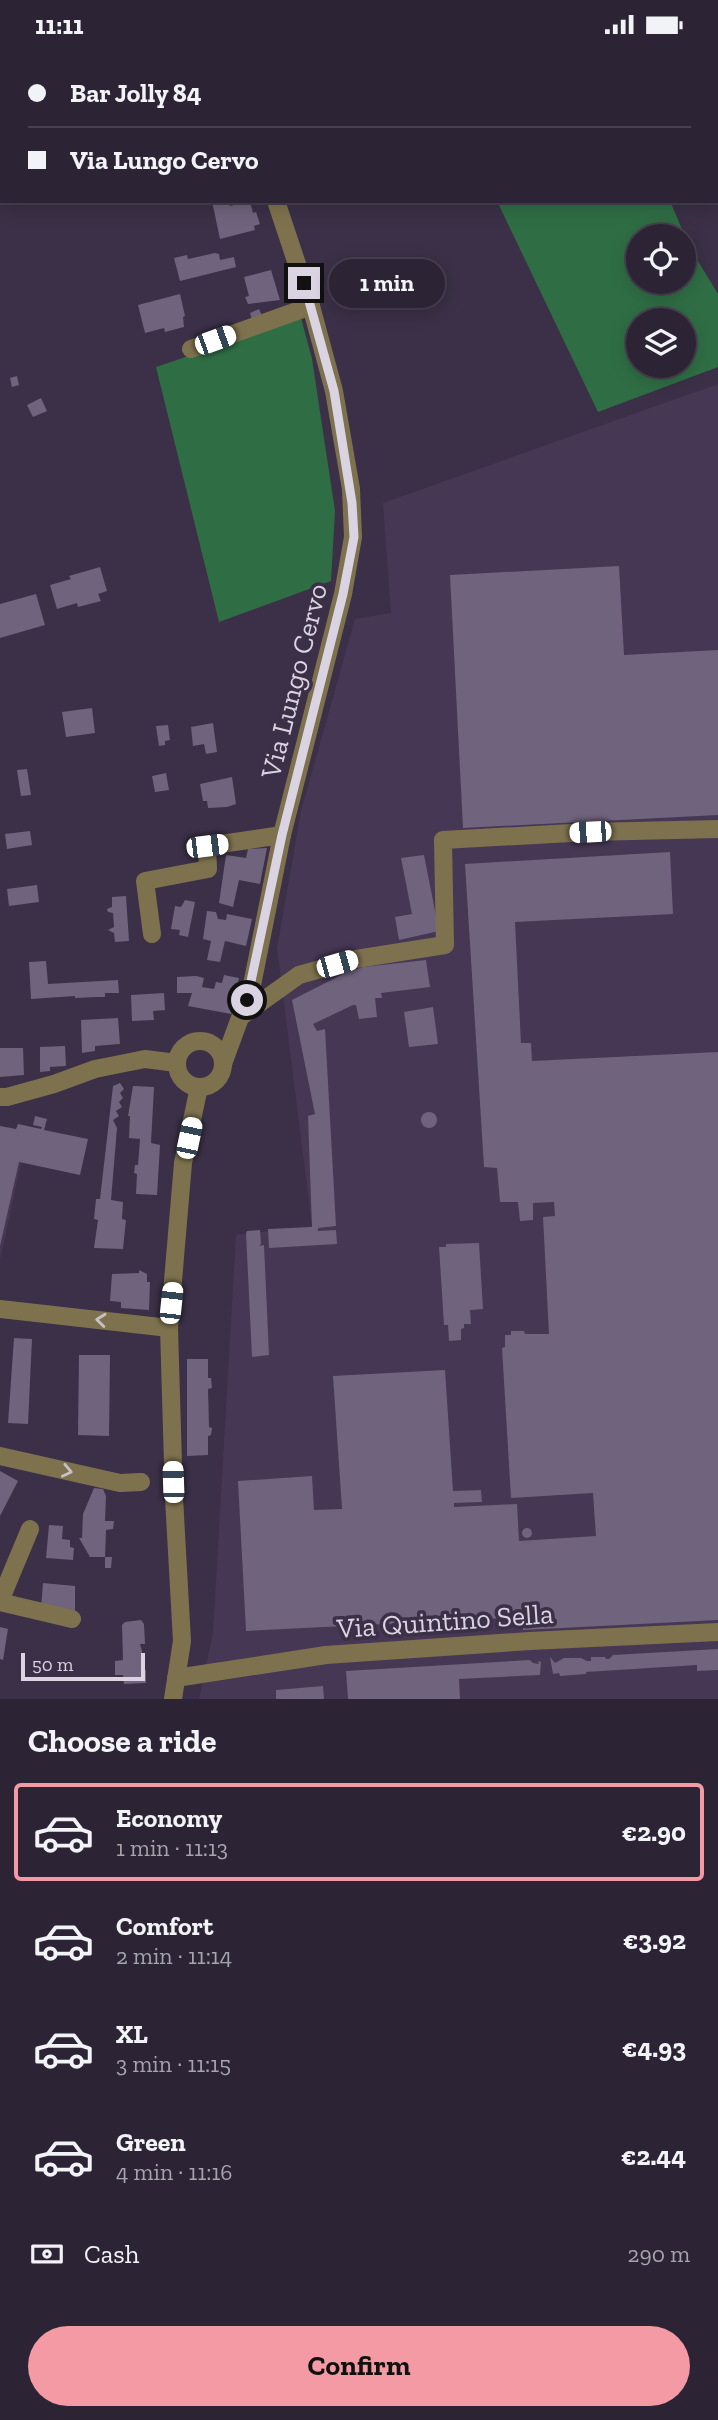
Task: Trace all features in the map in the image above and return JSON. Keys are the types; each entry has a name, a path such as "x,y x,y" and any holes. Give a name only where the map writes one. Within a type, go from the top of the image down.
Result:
{"street":[{"name":"Via Lungo Cervo","path":"223,1064 252,985 282,835 343,594 354,537 352,496 334,391 311,306 277,203"},
{"path":"191,349 311,306"},
{"path":"243,1015 299,975 356,959 445,945 443,840 590,832 718,829"},
{"path":"152,933 145,881 208,869 207,846 282,835"},
{"path":"203,1041 215,1046 223,1057 223,1064 219,1078 207,1086 199,1087 181,1077 177,1063 182,1049 195,1041 235,1036"},
{"path":"0,1097 54,1084 95,1069 145,1059 177,1063"},
{"path":"173,1699 182,1641 169,1328 183,1163 199,1087"},
{"path":"0,1309 169,1328"},
{"path":"0,1456 120,1483 141,1482"},
{"path":"30,1529 0,1602 72,1619"},
{"name":"Via Quintino Sella","path":"176,1678 326,1655 718,1632"}],"shaded area":[{"path":"718,384 718,1699 199,1699 213,1633 236,1235 312,1226 277,948 301,811 355,619 391,613 383,503"},
{"path":"0,1156 22,1159 0,1260"}],"green space":[{"path":"498,203 671,203 680,224 626,224 626,294 696,294 696,258 718,294 718,367 696,375 696,308 626,308 626,378 689,378 598,412"},
{"path":"301,318 312,359 335,511 331,581 219,622 156,367"}],"building":[{"path":"212,203 229,203 230,206 250,203 260,224 254,226 255,230 220,239"},
{"path":"219,254 220,260 234,257 236,267 180,281 174,258 187,255 188,259"},
{"path":"271,270 280,300 248,304 245,297 249,296 244,277"},
{"path":"180,294 185,316 184,327 145,333 138,305"},
{"path":"259,309 262,316 252,320 250,313"},
{"path":"17,376 19,385 12,387 10,378"},
{"path":"41,398 47,411 33,417 27,405"},
{"path":"619,566 624,655 718,650 718,815 463,828 450,575"},
{"path":"100,567 107,591 98,594 101,601 78,607 77,603 57,609 50,585"},
{"path":"36,594 45,625 0,638 0,604"},
{"path":"92,708 95,733 66,737 62,712"},
{"path":"213,723 217,752 206,754 204,744 193,746 191,727"},
{"path":"168,725 170,740 159,746 156,726"},
{"path":"27,769 31,795 21,796 17,770"},
{"path":"166,773 169,790 155,792 152,776"},
{"path":"232,777 236,804 208,808 207,801 203,801 200,784"},
{"path":"30,831 32,845 7,849 5,834"},
{"path":"267,848 260,884 239,880 233,907 219,903 226,855 246,858 248,849"},
{"path":"670,852 673,914 515,922 521,1043 531,1043 532,1061 718,1052 718,1620 523,1630 523,1617 246,1631 238,1481 312,1476 314,1510 342,1509 333,1376 445,1370 453,1491 481,1490 482,1502 454,1503 454,1507 517,1504 519,1541 596,1536 593,1493 511,1498 502,1348 505,1347 505,1335 511,1335 511,1331 549,1334 543,1217 555,1216 554,1202 533,1203 533,1220 520,1221 518,1202 500,1202 497,1168 484,1167 465,864"},
{"path":"424,855 439,931 399,940 395,917 412,914 401,858"},
{"path":"37,885 39,902 9,906 7,889"},
{"path":"126,896 129,941 115,942 114,933 108,930 114,927 113,913 107,909 112,907 112,897"},
{"path":"185,900 195,902 188,937 179,935 180,930 171,929 175,906 181,907"},
{"path":"207,911 216,912 218,919 226,920 227,914 252,919 246,946 225,941 220,962 207,960 211,941 203,939"},
{"path":"426,960 430,987 381,993 382,998 375,998 377,1017 359,1019 356,1005 353,1005 313,1024 317,1031 325,1029 336,1226 318,1228 318,1231 336,1230 337,1244 269,1248 268,1229 312,1227 308,1116 315,1114 292,1000 347,972 363,967"},
{"path":"46,961 48,984 118,980 119,993 105,993 105,997 31,999 29,962"},
{"path":"224,975 239,978 231,1014 188,1006 192,993 177,993 177,977 204,978 202,987 214,989 216,982 222,983"},
{"path":"164,993 165,1010 153,1011 154,1020 132,1021 131,995"},
{"path":"433,1007 438,1044 409,1047 404,1012"},
{"path":"118,1018 120,1044 95,1046 95,1051 82,1053 81,1020"},
{"path":"65,1046 66,1066 50,1067 50,1071 40,1072 40,1047"},
{"path":"0,1048 23,1048 24,1075 0,1077"},
{"path":"120,1083 124,1089 120,1093 123,1098 119,1102 122,1107 116,1111 119,1116 113,1120 117,1128 111,1200 123,1202 122,1219 126,1220 123,1249 94,1248 98,1220 94,1219 96,1199 100,1199 113,1086"},
{"path":"133,1086 154,1087 151,1143 160,1145 157,1195 136,1194 137,1174 134,1173 135,1165 138,1165 140,1139 129,1138 128,1116"},
{"path":"426,1112 432,1112 437,1120 435,1126 426,1128 421,1123 421,1117"},
{"path":"35,1116 47,1119 44,1130 88,1139 80,1175 19,1162 0,1246 0,1126 16,1129 18,1124 41,1129 42,1127 33,1125"},
{"path":"260,1230 259,1246 264,1245 269,1355 252,1357 246,1233"},
{"path":"479,1243 483,1309 470,1310 471,1324 464,1324 461,1340 449,1341 448,1325 444,1325 439,1247 446,1247 446,1244"},
{"path":"139,1270 147,1274 147,1282 150,1282 149,1310 121,1308 121,1302 110,1301 112,1274 139,1273"},
{"path":"14,1338 32,1339 28,1424 8,1423"},
{"path":"79,1355 110,1355 109,1436 78,1435"},
{"path":"187,1359 208,1359 208,1378 211,1378 212,1388 208,1389 209,1427 212,1428 211,1435 208,1436 208,1455 187,1456"},
{"path":"0,1471 18,1481 0,1516"},
{"path":"94,1488 103,1489 106,1496 105,1521 114,1521 113,1529 106,1530 105,1557 90,1557 79,1538 82,1538 83,1514"},
{"path":"49,1525 63,1526 62,1539 70,1540 70,1547 74,1548 73,1560 46,1558"},
{"path":"527,1528 532,1533 527,1538 522,1533"},
{"path":"105,1557 112,1557 111,1568 105,1568"},
{"path":"43,1583 75,1586 75,1611 41,1608"},
{"path":"141,1620 144,1624 145,1644 140,1644 141,1670 146,1670 146,1683 124,1684 123,1675 115,1675 115,1661 123,1660 122,1625 125,1622"},
{"path":"0,1627 8,1629 3,1660 0,1659"},
{"path":"718,1649 718,1670 697,1671 697,1665 560,1676 559,1673 553,1674 550,1657 555,1663 564,1658 591,1661 591,1657 609,1659 613,1655"},
{"path":"530,1660 533,1663 541,1662 540,1675 459,1679 460,1699 348,1699 346,1671"},
{"path":"323,1686 324,1699 276,1699 276,1690"}],"route":[{"path":"247,1000 282,835 324,674 354,537 352,503 334,391 304,283"}]}
